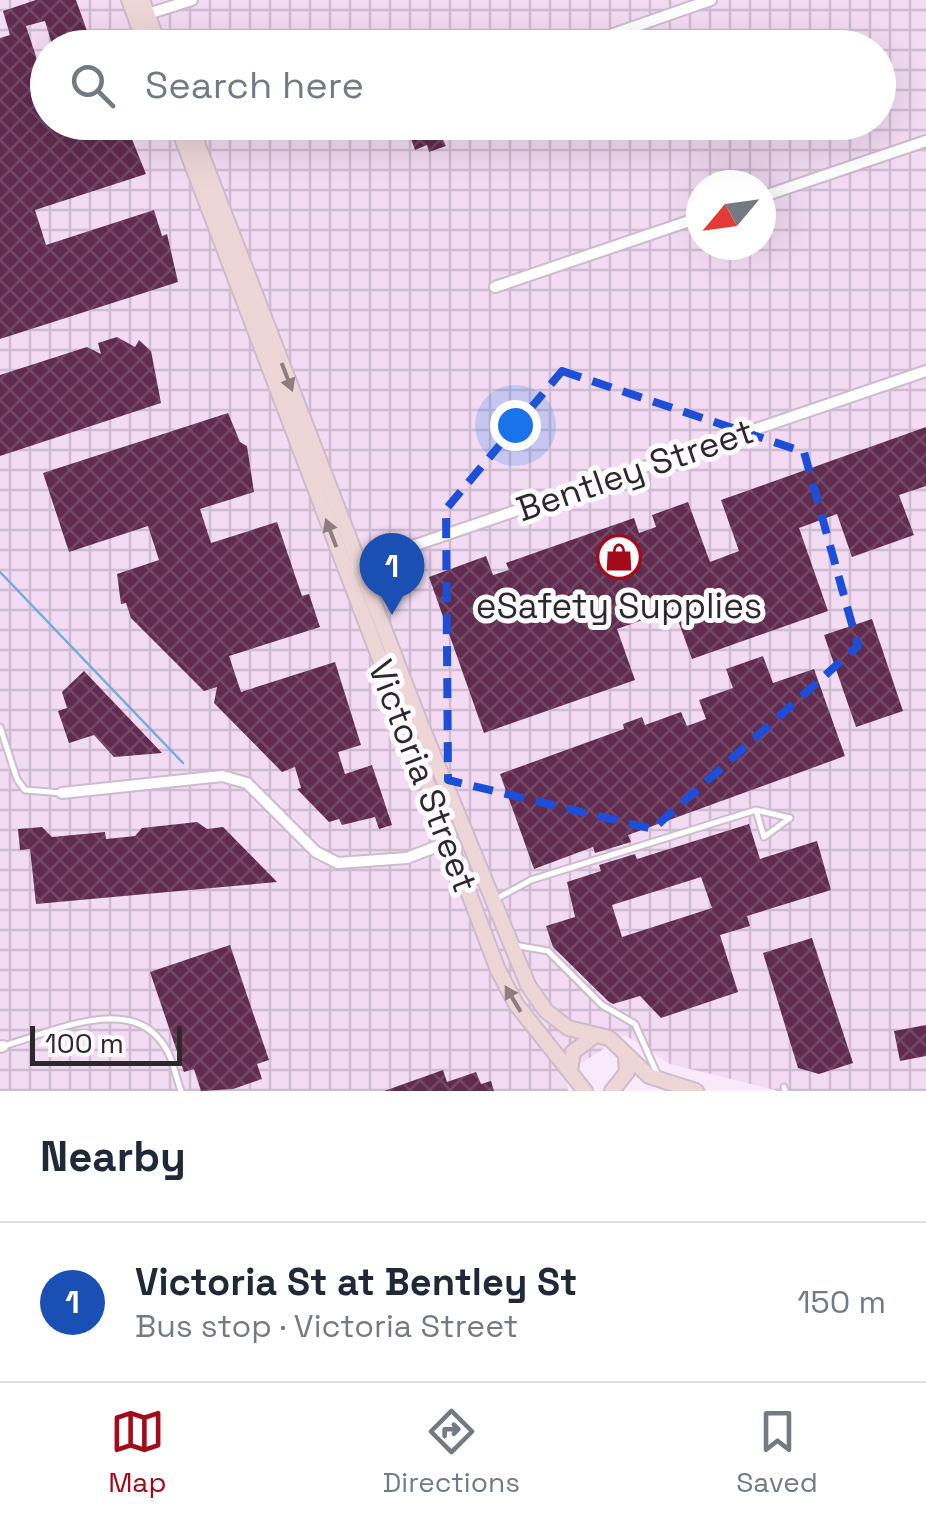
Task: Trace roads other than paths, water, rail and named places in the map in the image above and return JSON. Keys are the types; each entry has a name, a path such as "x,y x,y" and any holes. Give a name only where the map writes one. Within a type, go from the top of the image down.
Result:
{"main road":[{"path":"129,0 140,30"},
{"name":"Victoria Street","path":"183,140 506,988 585,1091"},
{"name":"Victoria Street","path":"196,140 528,984 546,1011 568,1028 592,1037 609,1038 661,1081"},
{"path":"572,1076 573,1052 592,1037"},
{"path":"612,1091 627,1072 626,1055"},
{"path":"661,1081 696,1091"}],"street":[{"path":"145,7 192,0"},
{"path":"625,30 711,0"},
{"path":"776,192 926,141"},
{"path":"496,287 686,223"},
{"name":"Bentley Street","path":"344,570 926,371"},
{"path":"62,793 222,776 247,784 316,852 338,863 407,858 448,842"}],"lane":[{"path":"0,727 17,780 25,790 62,793"},
{"path":"493,900 532,880 756,810 790,818 764,837 756,810"},
{"path":"511,945 548,950 602,1005 635,1024 661,1081"},
{"path":"2,1047 106,1019 136,1021 150,1029 168,1052 181,1091"}],"waterway":[{"path":"0,572 183,763"}],"place":[{"name":"eSafety Supplies","path":"619,557"},
{"name":"Victoria St at Bentley St","path":"392,615"}]}
